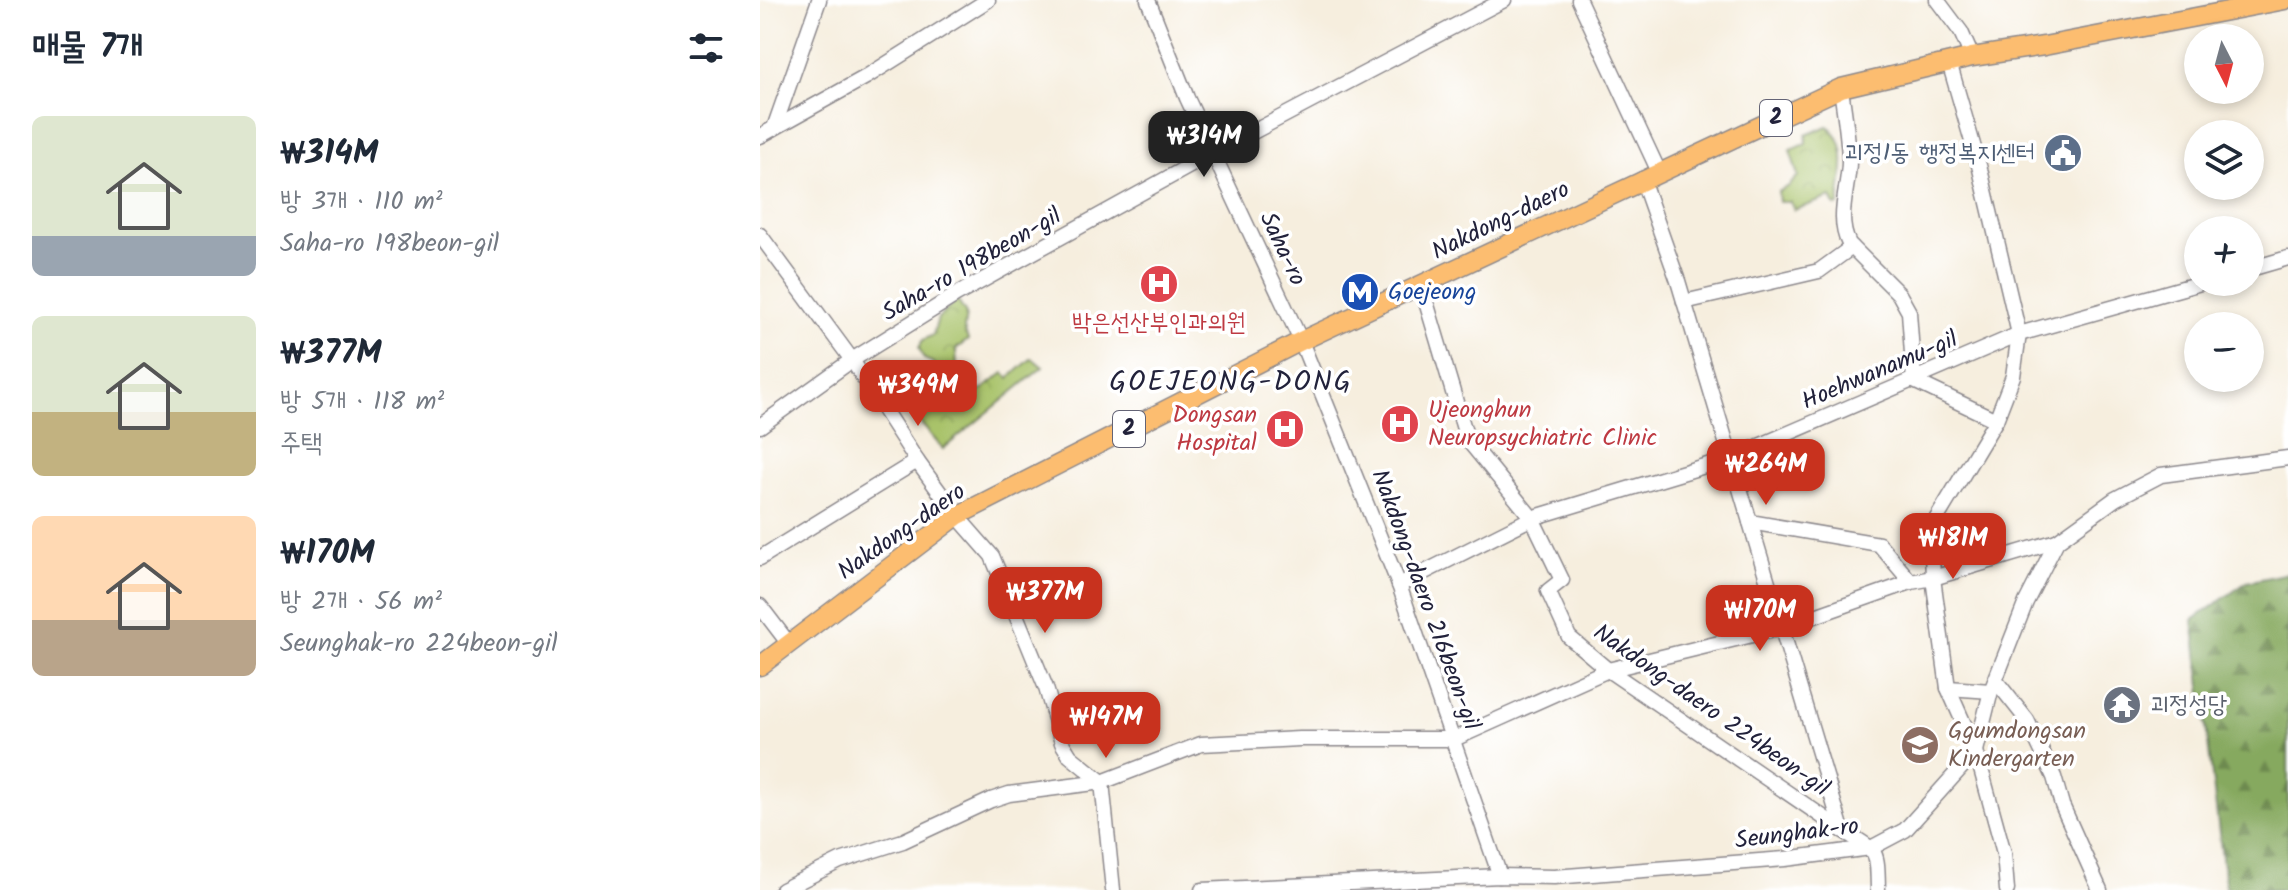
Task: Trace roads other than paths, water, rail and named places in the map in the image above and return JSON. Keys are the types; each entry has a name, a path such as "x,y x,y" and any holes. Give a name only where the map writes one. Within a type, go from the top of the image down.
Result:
{"main road":[{"name":"Nakdong-daero","path":"760,666 957,516 1301,341 1841,88 1972,57 2285,0"}],"street":[{"path":"774,128 819,0"},
{"path":"760,136 866,77 988,0"},
{"name":"Saha-ro","path":"1148,0 1213,153 1301,341"},
{"name":"Saha-ro 198beon-gil","path":"760,426 852,360 956,295 1213,153 1504,0"},
{"path":"1579,0 1651,176 1684,302 1842,830"},
{"path":"1937,0 1961,32 1972,57"},
{"path":"1949,62 1980,169 2019,334 2013,376 1996,420 1931,528 1933,578 1948,688 1976,751 2004,853 2007,890"},
{"path":"1841,88 1849,163 1843,211 1844,234 1852,247 1899,294 1909,312 1914,381 1996,420"},
{"path":"760,235 852,360 917,461 957,516 992,556 1046,688 1062,743 1070,756 1102,782 1113,890"},
{"path":"1684,302 1819,271 1852,247"},
{"path":"2264,265 2288,258"},
{"name":"Nakdong-daero 224beon-gil","path":"1421,285 1467,439 1532,518 1562,580 1548,591 1569,637 1608,670 1871,848"},
{"name":"Hoehwanamu-gil","path":"1399,585 1532,518 1731,458 2019,334 2184,288"},
{"name":"Nakdong-daero 216beon-gil","path":"1301,341 1399,585 1500,876"},
{"name":"Seunghak-ro","path":"1202,890 1500,876 1554,877 1739,863 1871,848 1905,830 1976,751 1993,686 2026,602 2057,541 2115,499 2161,475 2288,458"},
{"path":"760,558 917,461"},
{"path":"1750,522 1879,544 1911,582"},
{"path":"782,890 840,861 903,841 1009,794 1102,782 1201,744 1299,739 1454,739 1608,670 1781,628 1911,582 2057,541"},
{"path":"760,606 789,644"},
{"path":"1948,688 1993,686 2027,720 2100,890"},
{"path":"1871,848 1877,856 1878,890"}],"place":[{"name":"괴정1동 행정복지센터","path":"2063,153"},
{"name":"박은선산부인과의원","path":"1159,284"},
{"name":"Goejeong","path":"1360,292"},
{"name":"Ujeonghun Neuropsychiatric Clinic","path":"1400,424"},
{"name":"Dongsan Hospital","path":"1285,429"},
{"name":"괴정성당","path":"2122,705"},
{"name":"Ggumdongsan Kindergarten","path":"1920,745"}],"district":[{"name":"GOEJEONG-DONG","path":"1231,382"}]}
